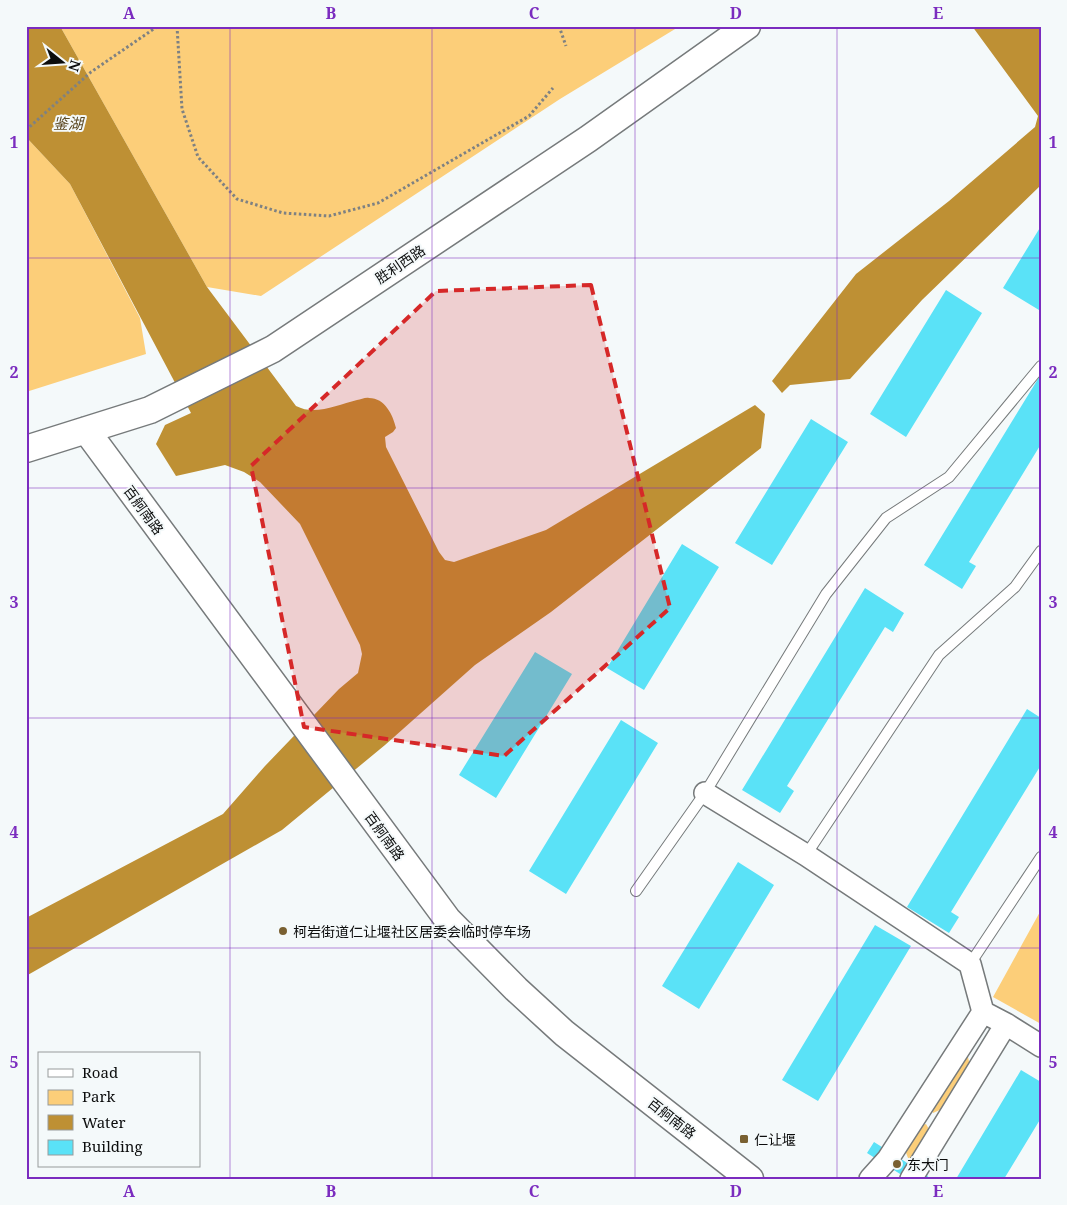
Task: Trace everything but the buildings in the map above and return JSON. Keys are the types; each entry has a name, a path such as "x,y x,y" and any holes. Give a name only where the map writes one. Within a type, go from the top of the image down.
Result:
{"street":[{"name":"胜利西路","path":"26,449 150,410 273,348 588,139 746,26"},
{"name":"百舸南路","path":"86,430 448,920 516,989 564,1033 750,1179"},
{"path":"706,793 806,855 970,964 983,1012 1041,1046"},
{"path":"870,1179 888,1159 983,1012"},
{"path":"911,1179 1006,1024"}],"lane":[{"path":"636,891 706,793 826,594 886,518 949,477 1041,366"},
{"path":"806,855 939,655 1015,588 1041,551"},
{"path":"970,964 1041,857"}],"path":[{"path":"26,130 91,72 158,26"},
{"path":"177,26 182,109 198,157 237,199 283,213 329,216 378,204 529,116 553,88"},
{"path":"558,26 566,46"}],"highlighted area":[{"path":"591,285 670,608 504,756 304,727 251,466 436,291"}],"green space":[{"path":"60,26 680,26 560,99 261,296 207,287"},
{"path":"26,137 70,184 140,318 146,354 26,392"},
{"path":"1041,910 1041,1024 993,997"},
{"path":"968,1057 970,1066 942,1109 933,1113 930,1104 958,1059"},
{"path":"926,1124 930,1131 914,1157 908,1158 905,1150 918,1126"}],"water":[{"name":"鉴湖","path":"26,26 60,26 207,287 296,406 303,409 318,410 368,398 375,399 384,404 393,418 396,428 385,437 386,447 439,552 445,560 454,562 546,530 755,405 765,414 761,448 551,612 475,665 385,745 282,830 26,976 26,918 223,814 265,766 339,689 358,673 362,654 360,645 300,524 260,482 244,472 225,465 176,476 156,444 165,425 191,413 70,184 26,137"},
{"path":"972,26 1041,26 1041,185 922,300 850,379 790,385 782,393 772,381 856,274 949,201 1035,127 1038,116"}],"place":[{"name":"柯岩街道仁让堰社区居委会临时停车场","path":"283,931"},
{"name":"仁让堰","path":"744,1139"},
{"name":"东大门","path":"897,1164"}]}
